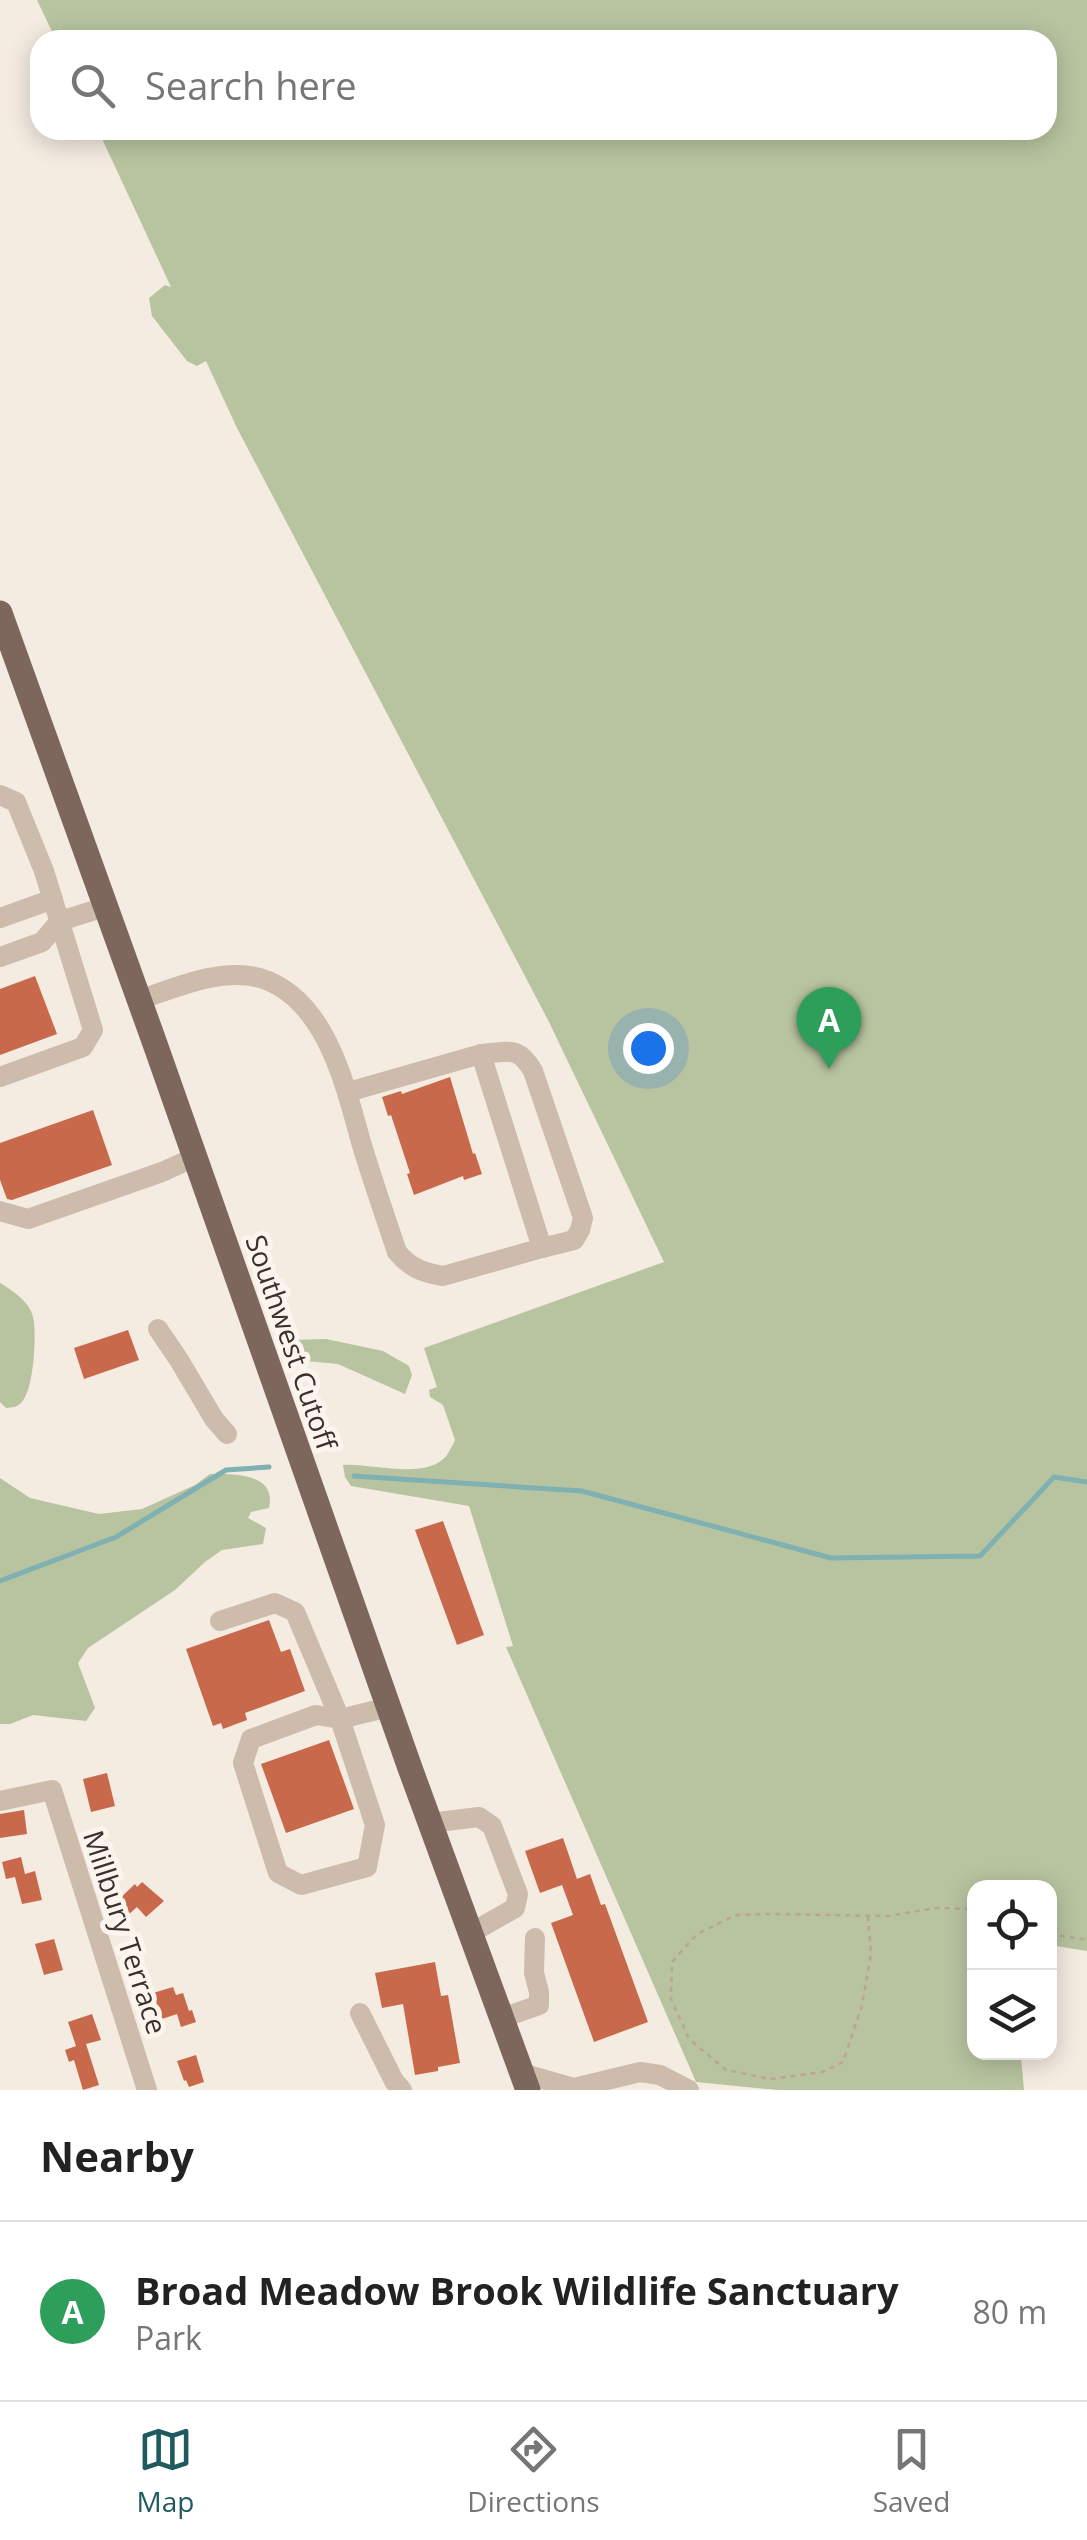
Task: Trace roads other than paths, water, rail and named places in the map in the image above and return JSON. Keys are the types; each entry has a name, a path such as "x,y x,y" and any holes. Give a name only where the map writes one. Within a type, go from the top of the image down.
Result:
{"main road":[{"name":"Southwest Cutoff","path":"0,613 525,2082"}],"street":[{"path":"0,795 16,802 53,899 93,1030 83,1046 0,1077"},
{"path":"0,918 53,899"},
{"path":"0,957 42,942 60,921 105,906"},
{"path":"140,1000 195,982 233,976 258,978 298,1002 333,1054 398,1252 427,1273 443,1276 574,1240 582,1218 525,1056 514,1052 481,1054 348,1092"},
{"path":"481,1054 542,1248"},
{"path":"0,1211 28,1219 196,1157"},
{"path":"158,1329 227,1434"},
{"path":"220,1620 274,1603 295,1612 340,1718 375,1825 367,1867 301,1885 278,1873 243,1762 251,1739 316,1715 340,1718 389,1707"},
{"name":"Millbury Terrace","path":"0,1801 52,1790 147,2090"},
{"path":"430,1823 478,1817 492,1826 512,1877 518,1894 515,1908 471,1933"},
{"path":"502,2018 539,2005 534,1972 535,1938"},
{"path":"360,2013 402,2090"},
{"path":"525,2082 576,2089 620,2084 640,2072 660,2075 689,2090"}],"waterway":[{"path":"0,1581 116,1537 226,1470 269,1467"},
{"path":"354,1476 582,1491 831,1558 980,1556 1054,1477 1087,1482"}],"place":[{"name":"Broad Meadow Brook Wildlife Sanctuary","path":"829,1069"}]}
